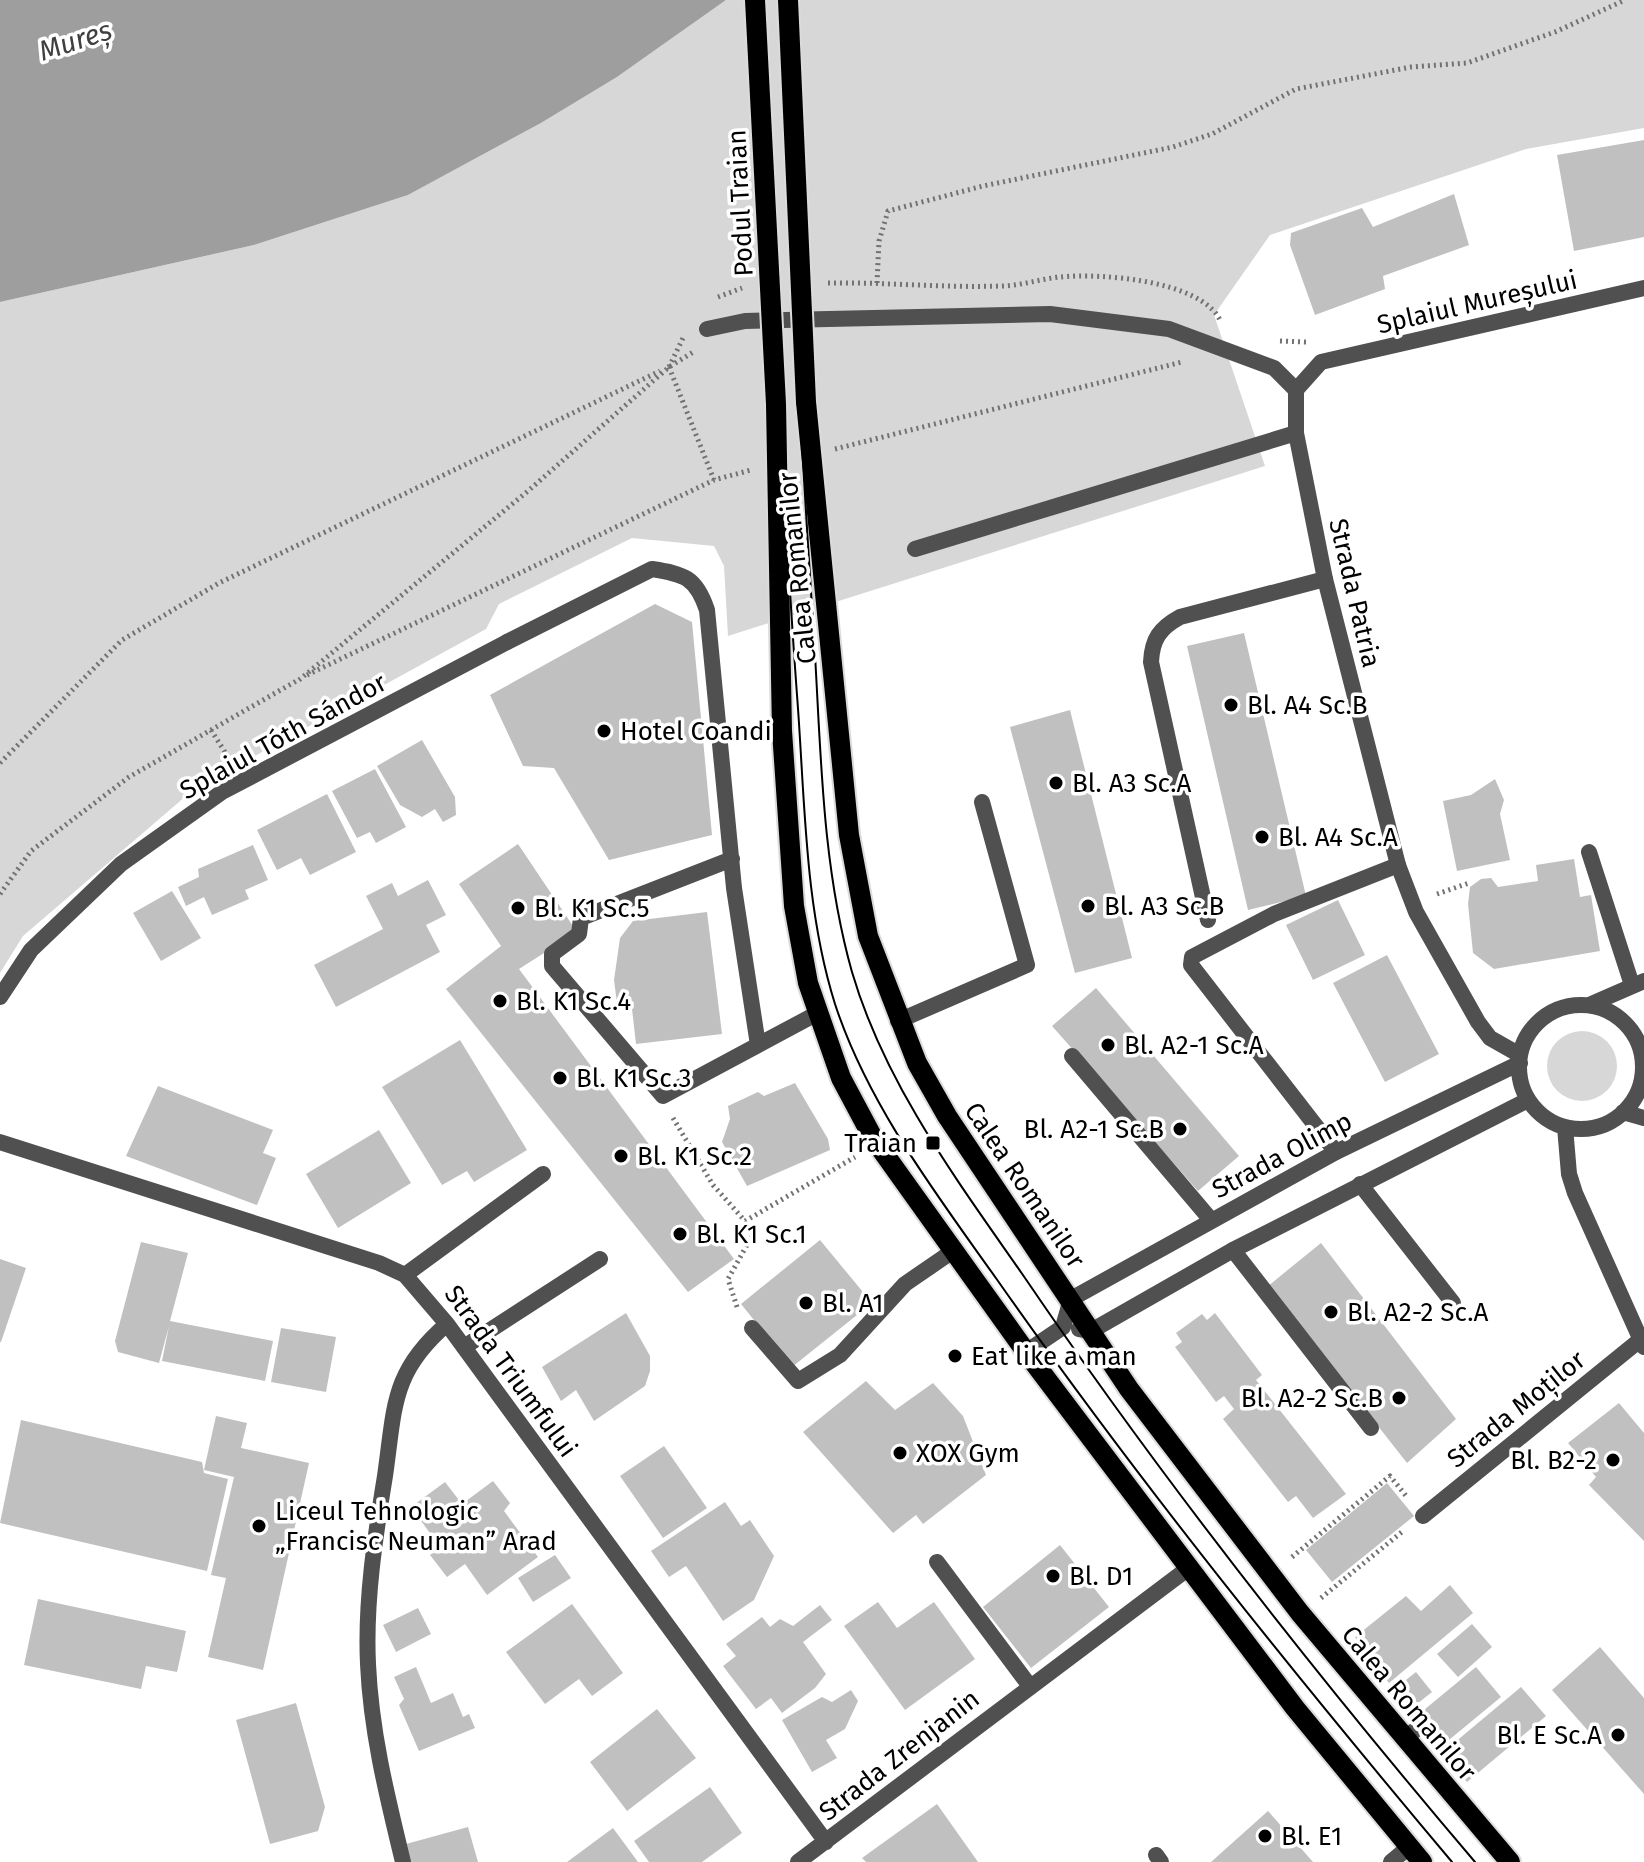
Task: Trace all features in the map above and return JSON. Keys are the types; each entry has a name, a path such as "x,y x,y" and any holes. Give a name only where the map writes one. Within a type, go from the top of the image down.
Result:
{"main road":[{"name":"Podul Traian","path":"755,0 776,404"},
{"name":"Calea Romanilor","path":"788,0 806,402 849,835 868,936 898,1021 947,1116 1129,1389 1300,1613 1412,1733 1510,1862"},
{"name":"Calea Romanilor","path":"776,404 780,464 787,833 799,946 816,1014 857,1110 1026,1352 1295,1708 1415,1854"}],"street":[{"name":"Splaiul Mureșului","path":"1296,390 1321,362 1644,288"},
{"path":"707,329 745,321 1050,314 1169,329 1274,368 1296,390"},
{"name":"Strada Patria","path":"1296,390 1296,433 1325,579 1398,865 1416,912 1478,1022 1490,1038 1520,1059"},
{"path":"915,549 1296,433"},
{"name":"Splaiul Tóth Sándor","path":"0,997 31,950 121,864 222,792 652,569 692,581 701,591 707,610 732,859 758,1045"},
{"path":"1208,920 1151,662 1152,645 1163,626 1180,617 1325,579"},
{"path":"898,1021 1027,965 982,802"},
{"path":"1589,852 1638,983 1589,1005"},
{"path":"732,859 581,918 579,934 552,954 552,966 663,1096 816,1014"},
{"path":"1336,1152 1191,965 1192,957 1274,914 1398,865"},
{"path":"1574,1005 1589,1005 1618,1017 1638,1041 1642,1055 1640,1086 1623,1112 1596,1127 1565,1127 1551,1121 1528,1100 1522,1086 1520,1059 1525,1040 1545,1016 1574,1005"},
{"path":"1072,1056 1211,1220"},
{"name":"Strada Olimp","path":"1071,1299 1336,1152 1520,1059"},
{"path":"1063,1327 1091,1331 1233,1250 1528,1100"},
{"path":"1623,1112 1644,1118"},
{"path":"1565,1127 1569,1174 1575,1193 1642,1343"},
{"name":"Strada Triumfului","path":"0,1142 379,1263 405,1275 447,1324 826,1842"},
{"path":"405,1275 543,1174"},
{"path":"1360,1184 1453,1303"},
{"path":"1233,1250 1371,1428"},
{"path":"752,1328 798,1381 840,1355 905,1284 953,1251"},
{"path":"464,1347 600,1259"},
{"path":"1026,1352 1063,1327 1071,1299"},
{"path":"403,1862 378,1757 368,1663 373,1552 398,1386 411,1360 447,1324"},
{"name":"Strada Moților","path":"1423,1516 1642,1343"},
{"path":"937,1562 1029,1685"},
{"name":"Strada Zrenjanin","path":"798,1862 1029,1685 1190,1567"},
{"path":"1391,1862 1415,1854"}],"path":[{"path":"877,283 879,241 888,211 983,186 1173,147 1212,134 1251,110 1296,89 1411,67 1467,63 1555,32 1625,0"},
{"path":"811,455 1229,350 1219,316 1192,296 1166,285 1065,276 1003,286 815,283"},
{"path":"715,299 739,288 754,287"},
{"path":"299,680 528,491 669,367 688,325"},
{"path":"669,367 714,480"},
{"path":"0,763 122,640 219,583 669,367"},
{"path":"0,894 31,851 129,777 299,680 714,480 780,464"},
{"path":"211,730 243,781"},
{"path":"1429,898 1469,883"},
{"path":"663,1096 713,1185 745,1221 752,1236 728,1279 738,1310 752,1328"},
{"path":"745,1221 860,1155"},
{"path":"1270,1575 1390,1476 1423,1516 1300,1613"}],"shaded area":[{"path":"726,0 1644,0 1644,128 1526,149 1270,235 1214,315 1265,466 728,636 724,566 714,546 632,538 499,604 486,629 193,790 23,936 0,973 0,302 254,245 408,195 541,123 617,77"},
{"path":"1589,1031 1611,1046 1617,1066 1615,1080 1607,1091 1596,1099 1575,1101 1557,1091 1549,1080 1547,1059 1557,1041 1568,1033"}],"water":[{"name":"Mureș","path":"0,0 726,0 617,77 541,123 408,195 254,245 0,302"}],"building":[{"path":"1644,140 1644,237 1574,251 1557,155"},
{"path":"1454,194 1469,245 1383,276 1385,289 1315,315 1290,245 1291,233 1362,208 1373,227"},
{"name":"Hotel Coandi","path":"655,604 692,622 712,835 609,860 554,768 523,766 490,695"},
{"path":"1244,633 1306,896 1248,910 1187,646"},
{"path":"1070,710 1132,958 1075,973 1010,727"},
{"path":"422,740 455,797 456,815 443,822 435,809 422,817 400,805 377,766"},
{"path":"375,769 406,827 376,843 370,832 357,838 332,791"},
{"path":"1495,779 1504,800 1500,814 1510,860 1457,871 1443,801 1471,795"},
{"path":"327,794 356,852 310,875 301,858 277,870 257,830"},
{"path":"518,844 577,932 519,969 734,1259 688,1292 446,989 501,946 459,884"},
{"path":"253,845 268,880 245,890 249,899 212,915 204,897 186,906 178,887 199,877 198,869"},
{"path":"1574,859 1580,897 1591,895 1600,951 1494,969 1473,953 1468,904 1470,887 1481,879 1491,878 1498,887 1538,881 1536,865"},
{"path":"428,880 446,915 426,925 440,952 336,1007 314,965 383,929 366,896 392,883 398,896"},
{"path":"172,891 201,938 161,961 133,913"},
{"path":"1338,900 1365,955 1313,980 1286,925"},
{"path":"707,912 722,1034 636,1044 632,1009 617,1003 614,980 620,938 633,921"},
{"path":"1387,955 1439,1054 1385,1082 1333,983"},
{"path":"1096,988 1239,1156 1198,1191 1052,1026"},
{"path":"460,1040 527,1150 474,1182 467,1171 442,1185 382,1087"},
{"path":"795,1083 828,1139 830,1150 747,1186 722,1142 730,1119 728,1106 758,1092 764,1096"},
{"path":"158,1086 273,1130 263,1153 276,1158 257,1205 126,1156"},
{"path":"379,1130 411,1183 338,1228 306,1174"},
{"name":"Bl. A1","path":"820,1240 872,1303 792,1367 741,1304"},
{"path":"141,1242 188,1253 170,1321 273,1341 265,1381 162,1361 169,1326 159,1363 118,1352 115,1341"},
{"path":"1321,1243 1456,1419 1407,1463 1268,1286"},
{"path":"0,1259 26,1268 1,1342 0,1342"},
{"path":"626,1313 650,1356 650,1371 645,1386 594,1421 576,1390 561,1401 542,1367"},
{"path":"1215,1313 1262,1375 1256,1380 1346,1494 1313,1518 1296,1496 1288,1502 1223,1419 1234,1409 1224,1396 1216,1402 1175,1347 1182,1342 1176,1333 1202,1314 1207,1320"},
{"path":"281,1328 336,1337 326,1392 271,1382"},
{"name":"XOX Gym","path":"866,1381 895,1410 933,1383 963,1416 986,1475 923,1524 916,1515 893,1533 803,1432"},
{"name":"Bl. B2-2","path":"1619,1403 1644,1433 1644,1541 1589,1485 1596,1477 1568,1443"},
{"name":"Liceul Tehnologic „Francisc Neuman” Arad","path":"216,1416 247,1423 241,1448 309,1463 263,1670 208,1657 226,1578 211,1575 234,1477 204,1470"},
{"path":"21,1420 202,1462 204,1473 228,1479 207,1571 0,1523"},
{"path":"664,1446 707,1508 663,1538 620,1476"},
{"path":"493,1481 510,1503 504,1511 538,1557 487,1595 465,1564 447,1577 430,1555 440,1547 411,1507 445,1482 462,1504"},
{"path":"1387,1483 1414,1516 1332,1582 1306,1550"},
{"path":"725,1502 741,1526 750,1520 774,1556 754,1600 723,1621 686,1566 669,1577 651,1551"},
{"name":"Bl. D1","path":"1060,1545 1109,1607 1031,1668 983,1607"},
{"path":"555,1555 571,1578 533,1602 518,1578"},
{"path":"1450,1585 1473,1613 1389,1683 1355,1637 1406,1596 1421,1611"},
{"path":"38,1599 186,1631 177,1672 146,1666 141,1689 24,1665"},
{"path":"878,1602 897,1628 934,1602 975,1659 905,1710 844,1626"},
{"path":"572,1604 623,1673 592,1696 579,1679 545,1704 506,1652"},
{"path":"820,1605 832,1620 803,1642 826,1674 815,1688 782,1713 771,1698 756,1709 723,1666 736,1656 726,1644 762,1617 770,1627 780,1619 793,1626"},
{"path":"418,1608 431,1634 396,1652 383,1625"},
{"path":"1472,1624 1492,1647 1458,1677 1437,1654"},
{"name":"Bl. E Sc.A","path":"1600,1647 1644,1698 1644,1794 1552,1690"},
{"path":"416,1667 431,1703 453,1693 463,1717 469,1714 475,1728 419,1751 399,1705 404,1699 394,1677"},
{"path":"1476,1667 1501,1697 1438,1749 1413,1719"},
{"path":"1416,1672 1432,1692 1408,1711 1392,1691"},
{"path":"1521,1687 1546,1716 1467,1782 1442,1753"},
{"path":"851,1690 858,1701 845,1729 826,1740 837,1758 812,1772 782,1720 822,1697 832,1702"},
{"path":"296,1703 325,1807 318,1831 270,1844 236,1720"},
{"path":"657,1709 696,1758 627,1811 590,1762"},
{"path":"710,1787 742,1833 702,1862 649,1862 634,1841"},
{"path":"937,1804 978,1862 866,1862 862,1858"},
{"name":"Bl. E1","path":"1268,1811 1313,1862 1211,1862"},
{"path":"468,1827 478,1862 411,1862 406,1844"},
{"path":"613,1828 638,1862 567,1862"}],"tram line":[{"path":"762,0 781,435 804,812 817,929 835,1004 849,1041 885,1113 951,1216 1106,1430 1219,1576 1452,1862"},
{"path":"779,0 824,798 841,929 866,1014 926,1132 1077,1354 1186,1503 1299,1649 1475,1862"}],"place":[{"name":"Bl. A4 Sc.B","path":"1231,705"},
{"name":"Hotel Coandi","path":"604,731"},
{"name":"Bl. A3 Sc.A","path":"1056,783"},
{"name":"Bl. A4 Sc.A","path":"1262,837"},
{"name":"Bl. A3 Sc.B","path":"1088,906"},
{"name":"Bl. K1 Sc.5","path":"518,908"},
{"name":"Bl. K1 Sc.4","path":"500,1001"},
{"name":"Bl. A2-1 Sc.A","path":"1108,1045"},
{"name":"Bl. K1 Sc.3","path":"560,1078"},
{"name":"Bl. A2-1 Sc.B","path":"1180,1129"},
{"name":"Traian","path":"933,1143"},
{"name":"Bl. K1 Sc.2","path":"621,1156"},
{"name":"Bl. K1 Sc.1","path":"680,1234"},
{"name":"Bl. A1","path":"806,1303"},
{"name":"Bl. A2-2 Sc.A","path":"1331,1312"},
{"name":"Eat like a man","path":"955,1356"},
{"name":"Bl. A2-2 Sc.B","path":"1399,1398"},
{"name":"XOX Gym","path":"900,1453"},
{"name":"Bl. B2-2","path":"1613,1460"},
{"name":"Liceul Tehnologic „Francisc Neuman” Arad","path":"259,1526"},
{"name":"Bl. D1","path":"1053,1576"},
{"name":"Bl. E Sc.A","path":"1618,1735"},
{"name":"Bl. E1","path":"1265,1836"}]}
